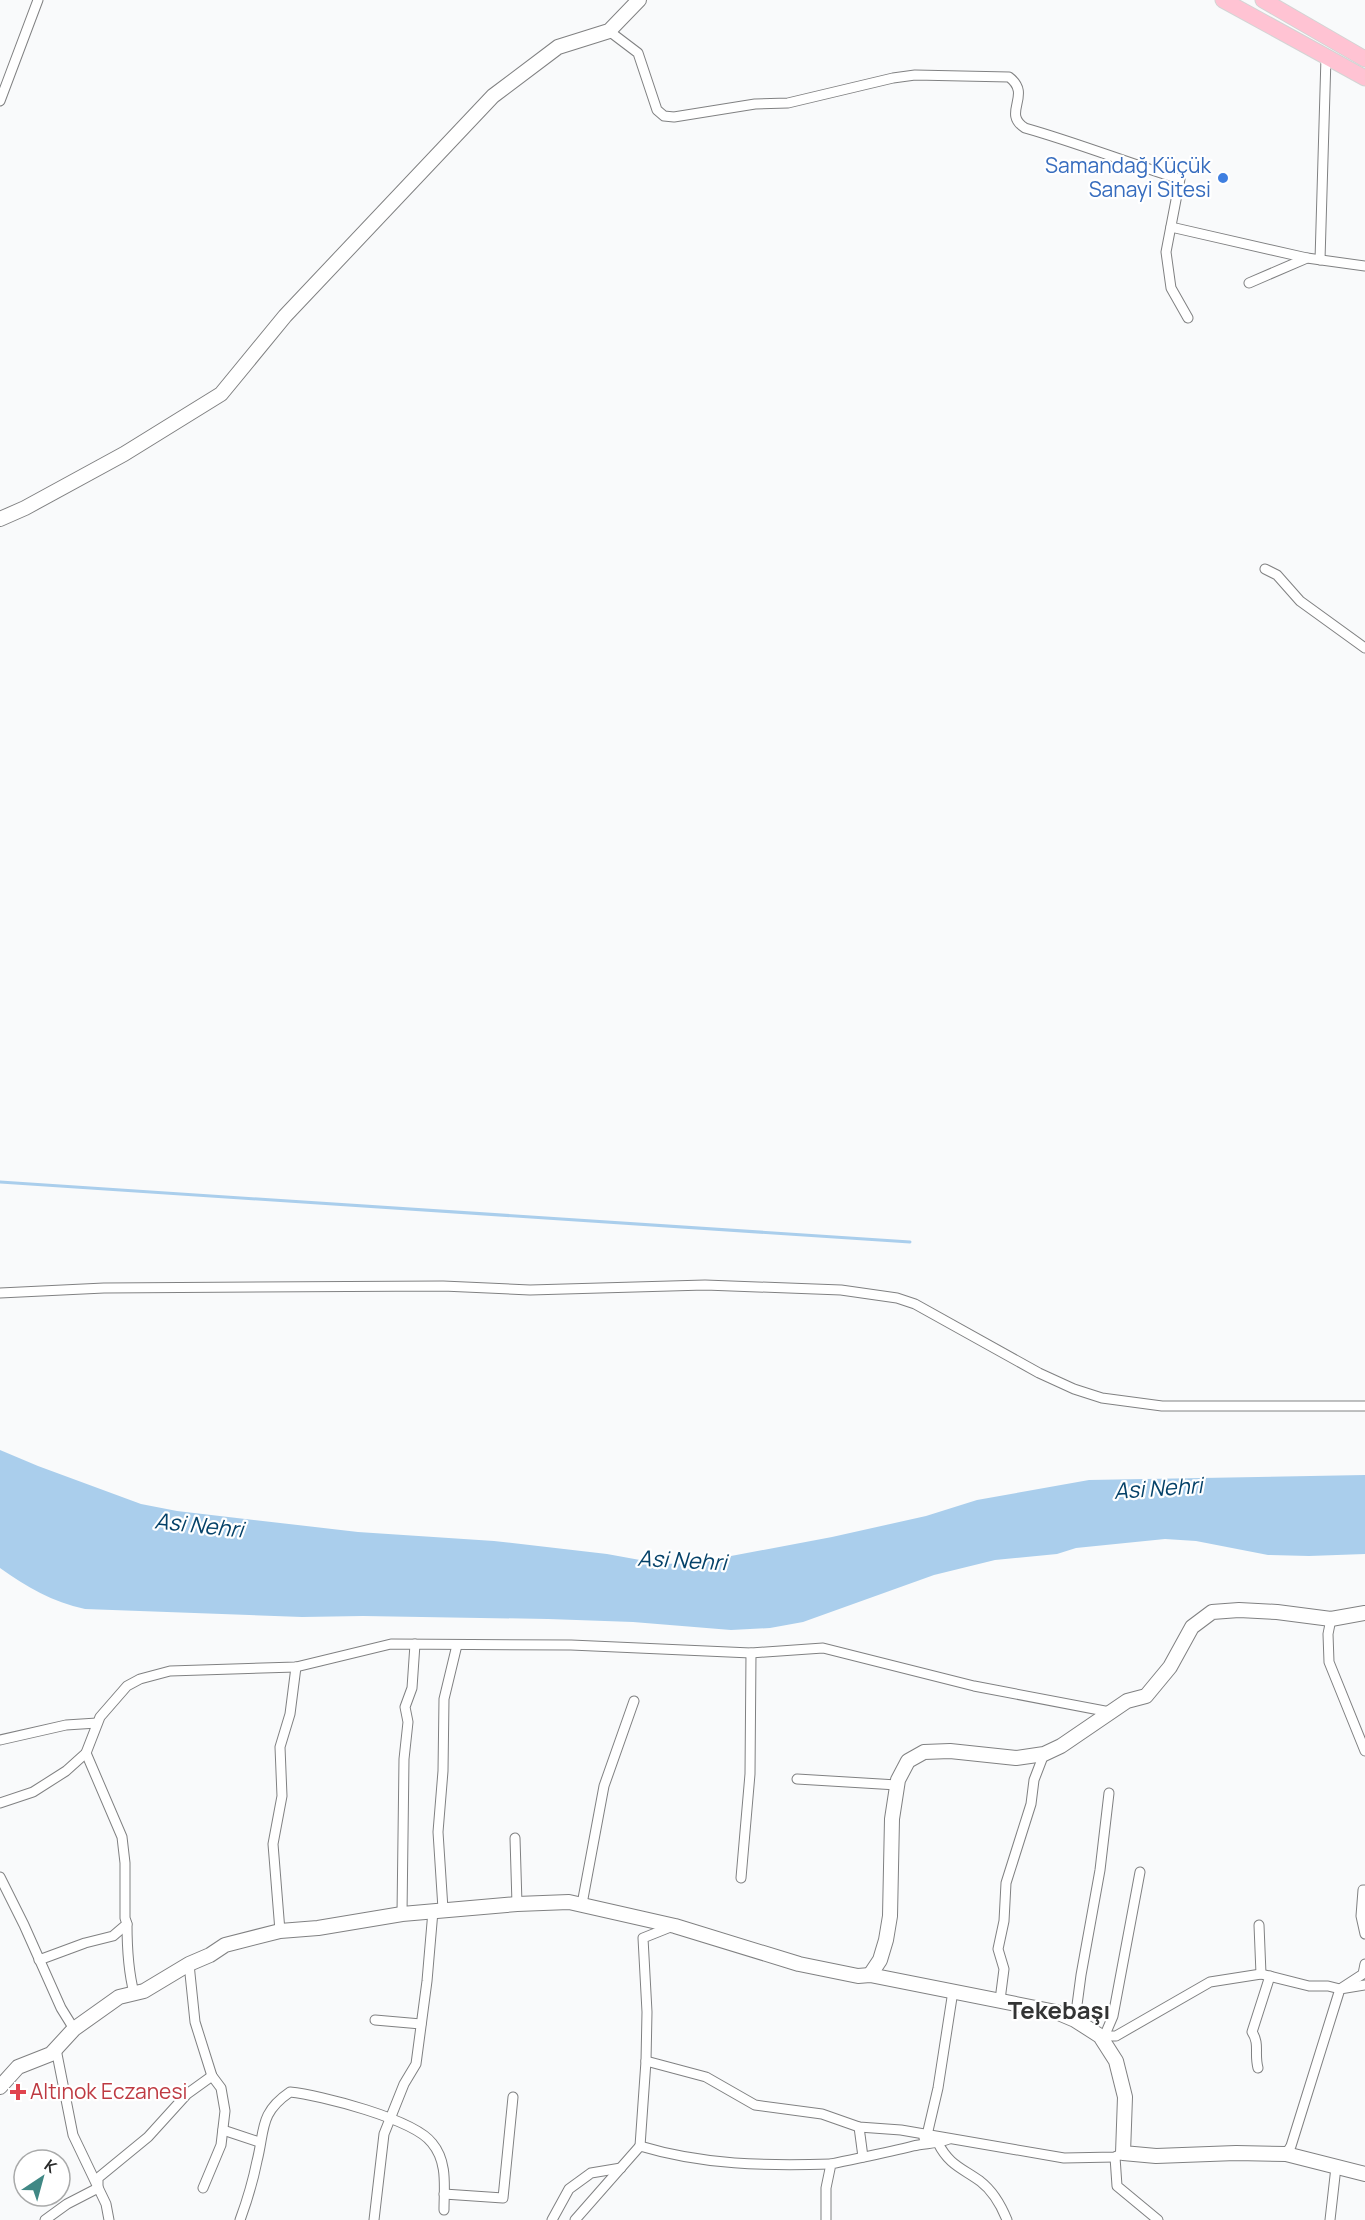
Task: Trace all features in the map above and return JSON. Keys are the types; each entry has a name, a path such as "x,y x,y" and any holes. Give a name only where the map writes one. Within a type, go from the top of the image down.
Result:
{"main road":[{"path":"1223,0 1365,78"},
{"path":"1263,0 1365,59"}],"street":[{"path":"0,101 38,0"},
{"path":"0,519 25,508 124,454 221,394 285,316 493,96 558,47 609,31 639,0"},
{"path":"609,31 638,52 657,110 664,116 674,117 755,104 788,103 893,78 915,75 1009,77 1016,82 1019,89 1015,115 1018,124 1180,179 1166,252 1171,288 1188,318"},
{"path":"1320,260 1326,57"},
{"path":"1171,227 1306,258 1365,266"},
{"path":"1249,283 1306,258"},
{"path":"1265,569 1277,575 1300,602 1365,648"},
{"path":"0,1293 104,1288 443,1286 530,1290 705,1285 841,1290 897,1298 915,1304 1039,1373 1074,1389 1102,1398 1172,1406 1365,1406"},
{"path":"870,1975 880,1960 886,1940 890,1916 891,1836 897,1785 908,1761 924,1752 950,1751 1016,1758 1044,1754 1061,1746 1127,1701 1146,1696 1170,1667 1192,1627 1212,1612 1268,1611 1331,1619 1365,1613"},
{"path":"1331,1619 1328,1634 1329,1662 1365,1750"},
{"path":"0,1803 33,1792 66,1771 86,1752 100,1717 122,1692 140,1679 170,1671 296,1667 391,1644 571,1645 751,1653 823,1648 974,1686 1110,1712"},
{"path":"402,1914 404,1759 408,1722 405,1707 412,1688 415,1644"},
{"path":"374,2220 384,2134 404,2084 416,2064 438,1910 438,1832 443,1771 444,1699 456,1645"},
{"path":"741,1878 750,1774 751,1653"},
{"path":"279,1931 273,1844 282,1797 280,1747 290,1714 296,1667"},
{"path":"582,1904 604,1786 634,1701"},
{"path":"0,1740 66,1725 97,1723"},
{"path":"86,1752 122,1837 125,1863 127,1946 134,1993"},
{"path":"1000,2000 1004,1969 998,1949 1004,1921 1006,1883 1028,1815 1034,1780 1044,1754"},
{"path":"797,1779 897,1785"},
{"path":"1075,2020 1100,1870 1109,1793"},
{"path":"515,1838 517,1904"},
{"path":"1102,2036 1115,2007 1140,1872"},
{"path":"0,1876 61,2008 74,2029"},
{"path":"1365,1890 1363,1890 1361,1916 1365,1934"},
{"path":"0,2088 18,2067 51,2054 74,2029 119,1997 144,1991 189,1964 210,1955 225,1944 279,1931 318,1928 402,1914 569,1902 675,1926 800,1964 1000,2000 1056,2012 1075,2020 1102,2036 1116,2061 1125,2097 1118,2186 1158,2220"},
{"path":"39,1960 85,1943 113,1936 127,1924"},
{"path":"1258,2068 1255,2055 1258,2041 1252,2031 1265,1975 1259,1925"},
{"path":"575,2220 640,2146 646,2061 643,1938 675,1926"},
{"path":"189,1964 195,2022 212,2076 221,2088 225,2111 221,2145 203,2188"},
{"path":"1102,2036 1116,2036 1210,1982 1265,1975 1309,1986 1328,1986 1340,1989 1365,1984 1364,1969"},
{"path":"1286,2154 1295,2135 1340,1989 1364,1969"},
{"path":"916,2145 927,2135 938,2088 953,1991"},
{"path":"375,2020 421,2024"},
{"path":"56,2049 73,2135 106,2204 109,2220"},
{"path":"646,2061 706,2077 755,2105 822,2114 859,2127 901,2130 1064,2158 1119,2155 1286,2154 1365,2174"},
{"path":"98,2188 98,2178 148,2137 187,2094 212,2076"},
{"path":"240,2220 258,2160 259,2142 267,2116 278,2100 290,2092 330,2099 405,2124 422,2133 433,2143 445,2172 444,2210"},
{"path":"444,2194 503,2198 513,2097"},
{"path":"859,2127 864,2157"},
{"path":"223,2130 259,2142"},
{"path":"640,2146 717,2163 778,2166 831,2164 916,2145 939,2144 949,2139"},
{"path":"939,2144 945,2156 981,2182 1000,2202 1007,2220"},
{"path":"826,2220 826,2188 831,2164"},
{"path":"1330,2220 1336,2167"},
{"path":"552,2220 569,2189 591,2173 621,2168"},
{"path":"45,2220 67,2204 98,2188"}],"water":[{"name":"Asi Nehri","path":"0,1450 141,1504 177,1511 358,1532 494,1541 607,1554 662,1564 694,1563 832,1537 926,1516 977,1500 1089,1480 1365,1475 1365,1554 1268,1555 1196,1541 1165,1539 1076,1548 1057,1554 995,1560 934,1575 803,1622 770,1628 731,1630 633,1622 548,1619 302,1617 85,1609 40,1593 0,1568"}],"waterway":[{"path":"0,1182 910,1242"}],"place":[{"name":"Samandağ Küçük Sanayi Sitesi","path":"1223,178"},
{"name":"Altınok Eczanesi","path":"18,2092"}],"district":[{"name":"Tekebaşı","path":"1059,2011"}]}
